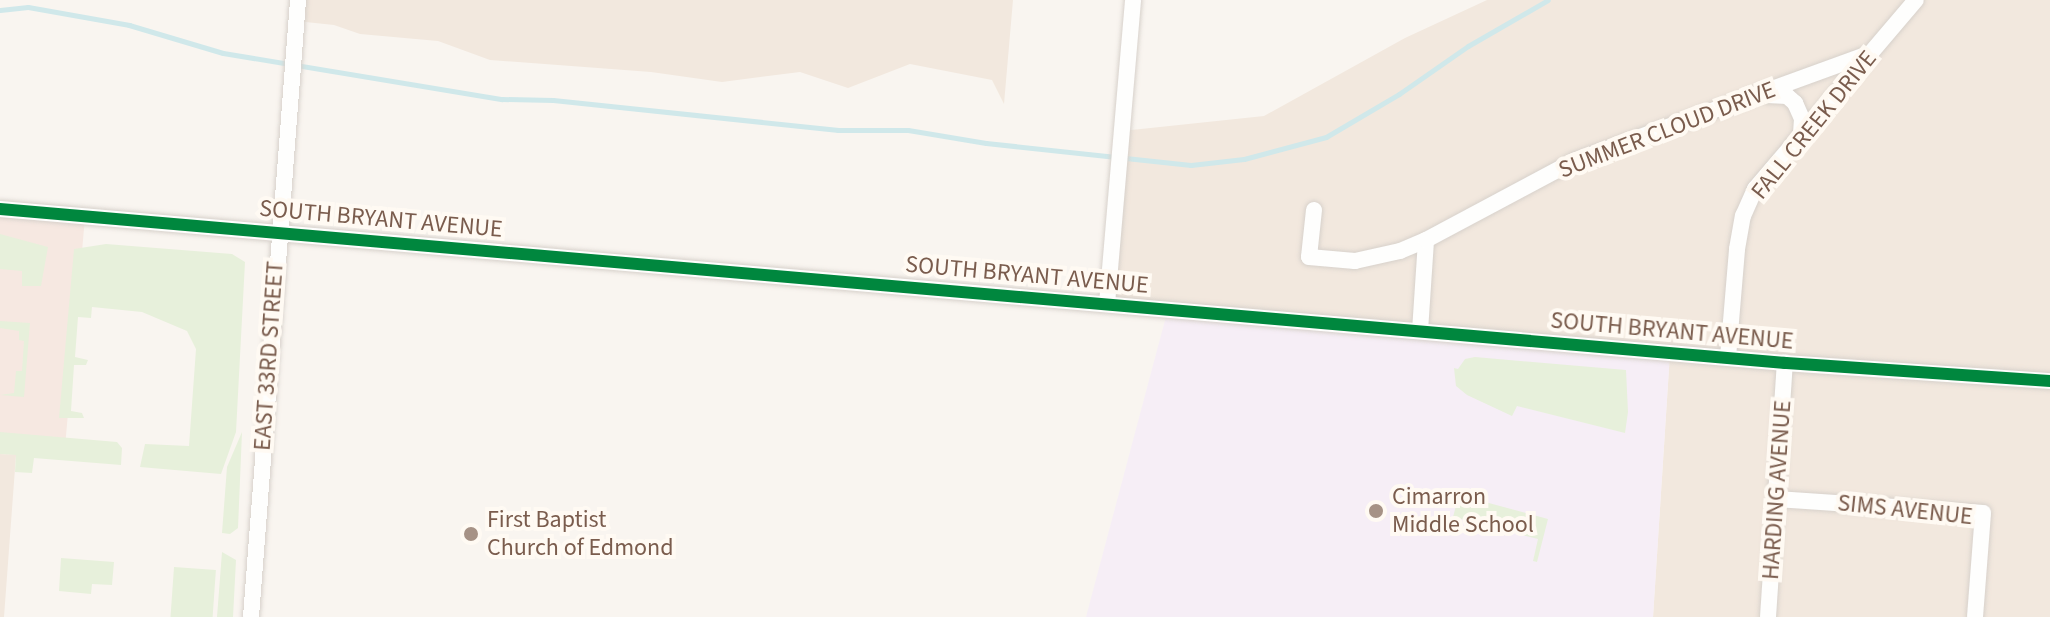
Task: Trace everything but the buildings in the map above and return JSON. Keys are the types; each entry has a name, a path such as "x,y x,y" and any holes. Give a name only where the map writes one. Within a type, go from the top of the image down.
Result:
{"street":[{"name":"EAST 33RD STREET","path":"251,617 277,232 298,0"},
{"path":"1107,304 1133,0"},
{"name":"FALL CREEK DRIVE","path":"1728,357 1737,249 1743,216 1755,189 1916,0"},
{"name":"SUMMER CLOUD DRIVE","path":"1314,210 1309,257 1355,261 1400,251 1574,161 1871,53"},
{"path":"1758,95 1787,96 1795,103 1802,119 1801,133"},
{"name":"SOUTH BRYANT AVENUE","path":"0,209 1785,363 2050,381"},
{"path":"1420,331 1426,240"},
{"name":"HARDING AVENUE","path":"1768,617 1785,363"},
{"name":"SIMS AVENUE","path":"1777,499 1983,513 1975,617"}],"shaded area":[{"path":"298,0 1013,0 1004,104 992,80 910,64 848,88 800,72 722,82 651,72 490,60 438,41 360,34 334,25 296,21"},
{"path":"1487,0 2050,0 2050,617 1653,617 1670,353 1107,304 1122,131 1264,116 1405,38"},
{"path":"0,209 85,217 64,459 0,454"},
{"path":"1168,309 1670,352 1653,617 1086,617"},
{"path":"0,454 16,455 4,617 0,617"}],"green space":[{"path":"0,234 48,247 41,286 22,286 22,271 0,269"},
{"path":"106,244 232,254 245,262 236,432 221,474 140,467 145,444 189,446 196,349 187,331 142,312 92,307 91,318 78,317 75,357 88,360 86,365 74,365 71,411 82,413 84,418 59,418 74,249"},
{"path":"0,321 30,323 24,397 0,395 14,393 16,371 22,371 24,341 19,340 19,331 0,328"},
{"path":"1475,357 1626,370 1628,412 1625,433 1517,406 1512,416 1467,395 1456,386 1454,368 1458,369 1465,359"},
{"path":"0,432 117,442 122,448 121,465 34,458 32,473 15,472 16,455 0,454"},
{"path":"242,432 238,528 230,534 222,533 227,467"},
{"path":"1463,496 1548,519 1537,562 1533,561 1538,539 1453,517 1458,498"},
{"path":"222,552 236,560 233,617 217,617"},
{"path":"61,558 114,562 112,585 92,584 91,594 59,591"},
{"path":"174,567 216,570 213,617 171,617"}],"waterway":[{"path":"0,10 28,7 129,25 223,53 502,99 553,100 838,130 908,130 986,143 1191,165 1244,159 1326,137 1399,94 1468,46 1548,0"}],"cycle path":[{"path":"0,209 1785,363 2050,381"}],"place":[{"name":"Cimarron Middle School","path":"1376,511"},
{"name":"First Baptist Church of Edmond","path":"471,534"}]}
